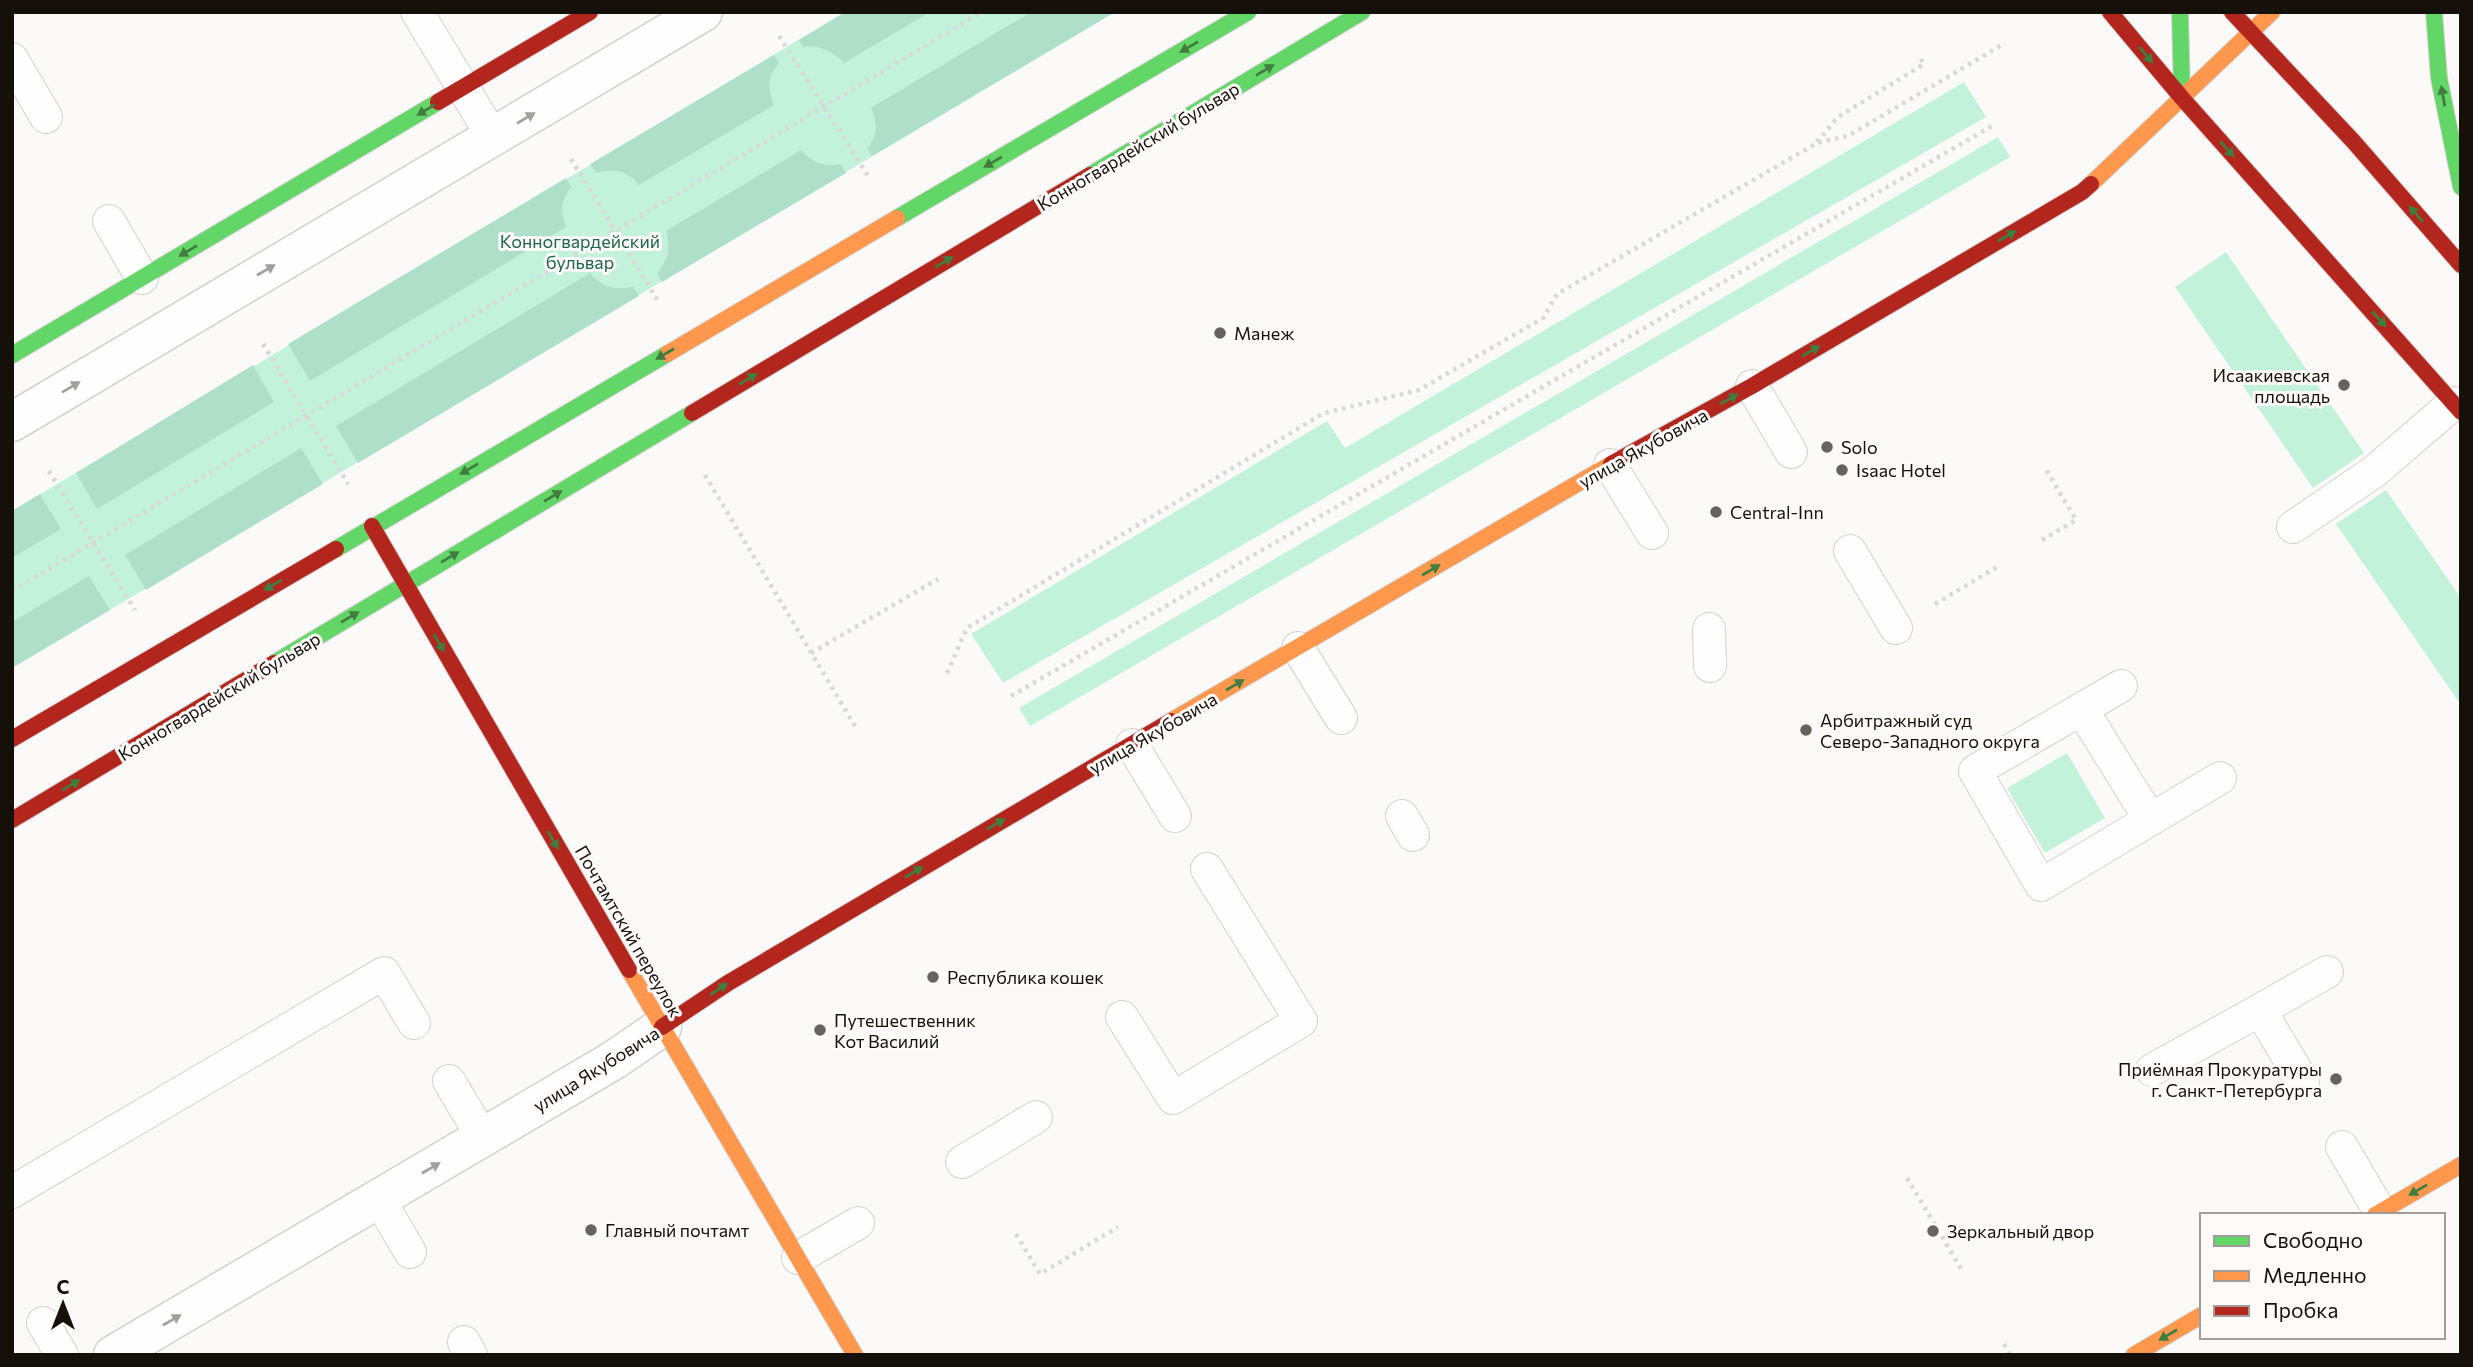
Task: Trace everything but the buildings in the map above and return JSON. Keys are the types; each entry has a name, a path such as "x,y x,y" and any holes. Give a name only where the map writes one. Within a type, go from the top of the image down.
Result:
{"main road":[{"path":"12,355 590,12"},
{"path":"12,739 1248,12"},
{"name":"Конногвардейский бульвар","path":"12,820 1362,12"},
{"path":"2110,12 2458,413"},
{"path":"2180,12 2182,98"},
{"path":"2232,12 2353,141 2461,265"},
{"name":"улица Якубовича","path":"662,1027 728,983 1132,745 2082,192 2272,12"},
{"path":"2434,12 2434,34 2442,93 2461,187"},
{"name":"Почтамтский переулок","path":"372,526 855,1355"},
{"path":"2377,1213 2461,1165"},
{"path":"2134,1355 2200,1316"}],"street":[{"path":"12,422 703,12"},
{"name":"улица Якубовича","path":"113,1355 483,1138 620,1056 662,1027"}],"lane":[{"path":"417,12 493,137"},
{"path":"12,59 46,117"},
{"path":"110,221 142,278"},
{"path":"1752,386 1791,452"},
{"path":"2293,527 2458,413"},
{"path":"1610,465 1652,533"},
{"path":"1850,551 1896,628"},
{"path":"1709,629 1710,666"},
{"path":"1298,648 1341,718"},
{"path":"2121,686 1975,771 2041,885 2220,778"},
{"path":"2082,709 2150,819"},
{"path":"1132,745 1175,816"},
{"path":"1122,1017 1173,1098 1301,1021 1207,869"},
{"path":"2152,1070 2327,972"},
{"path":"12,1192 384,973 414,1023"},
{"path":"2260,1010 2304,1082"},
{"path":"449,1081 483,1138"},
{"path":"962,1162 1037,1117"},
{"path":"2342,1147 2377,1213"},
{"path":"379,1199 410,1252"},
{"path":"798,1258 858,1223"},
{"path":"43,1323 62,1355"}],"path":[{"path":"12,591 982,12"},
{"path":"779,36 868,176"},
{"path":"947,673 967,628 1324,412 1419,390 1543,318 1558,295 1817,143 1848,136 2006,43"},
{"path":"1817,143 1838,117 1924,64 1919,56"},
{"path":"1011,696 1992,127"},
{"path":"571,159 658,301"},
{"path":"263,344 348,485"},
{"path":"2042,540 2076,520 2045,468"},
{"path":"49,471 136,611"},
{"path":"705,475 855,726"},
{"path":"1896,628 1997,567"},
{"path":"811,653 938,579"},
{"path":"1907,1178 1963,1272"},
{"path":"1016,1234 1040,1274 1118,1227"},
{"path":"2004,1344 2010,1355"}],"green space":[{"name":"Конногвардейский бульвар","path":"845,12 1115,12 12,668 12,511"},
{"path":"845,12 930,12 844,63 825,50 803,47 799,40"},
{"path":"1031,12 1115,12 872,156 867,149 876,129 871,108"},
{"path":"774,55 779,63 769,83 774,105 639,185 630,176 620,172 596,173 590,164"},
{"path":"1964,82 1986,117 1003,683 971,634 1327,421 1345,448"},
{"path":"1998,137 2010,157 1030,726 1019,708"},
{"path":"801,150 819,163 841,164 846,173 662,282 657,274 667,254 666,231"},
{"path":"566,178 571,187 562,207 566,227 310,381 288,344"},
{"path":"2226,252 2364,453 2313,488 2175,287"},
{"path":"590,273 609,287 633,287 639,296 358,463 336,426"},
{"path":"253,365 274,402 97,509 76,473"},
{"path":"301,448 323,484 146,590 125,555"},
{"path":"2386,490 2461,598 2461,705 2336,524"},
{"path":"40,494 61,529 12,558 12,511"},
{"path":"89,576 110,610 12,668 12,622"},
{"path":"2067,753 2105,818 2045,853 2007,788"}],"traffic: fast":[{"path":"897,218 1248,12"},
{"path":"1090,175 1362,12"},
{"path":"2180,12 2182,98"},
{"path":"2434,12 2439,78 2461,187"},
{"path":"12,355 438,102"},
{"path":"336,549 667,354"},
{"path":"274,663 692,413"}],"traffic: slow":[{"path":"2091,184 2272,12"},
{"path":"667,354 897,218"},
{"path":"1171,721 1611,464"},
{"path":"629,970 855,1355"},
{"path":"2378,1213 2461,1165"},
{"path":"2134,1355 2200,1316"}],"traffic: jam":[{"path":"438,102 590,12"},
{"path":"2110,12 2182,98 2461,412"},
{"path":"2232,12 2353,141 2461,265"},
{"path":"692,413 1090,175"},
{"path":"1611,464 1752,386 2082,192 2091,184"},
{"path":"372,526 629,970"},
{"path":"12,739 336,549"},
{"path":"12,820 274,663"},
{"path":"662,1027 728,983 1171,721"}],"place":[{"name":"Манеж","path":"1220,333"},
{"name":"Исаакиевская площадь","path":"2344,385"},
{"name":"Solo","path":"1827,447"},
{"name":"Isaac Hotel","path":"1842,470"},
{"name":"Central-Inn","path":"1716,512"},
{"name":"Арбитражный суд Северо-Западного округа","path":"1806,730"},
{"name":"Республика кошек","path":"933,977"},
{"name":"Путешественник Кот Василий","path":"820,1030"},
{"name":"Приёмная Прокуратуры г. Санкт-Петербурга","path":"2336,1079"},
{"name":"Главный почтамт","path":"591,1230"},
{"name":"Зеркальный двор","path":"1933,1231"}]}
